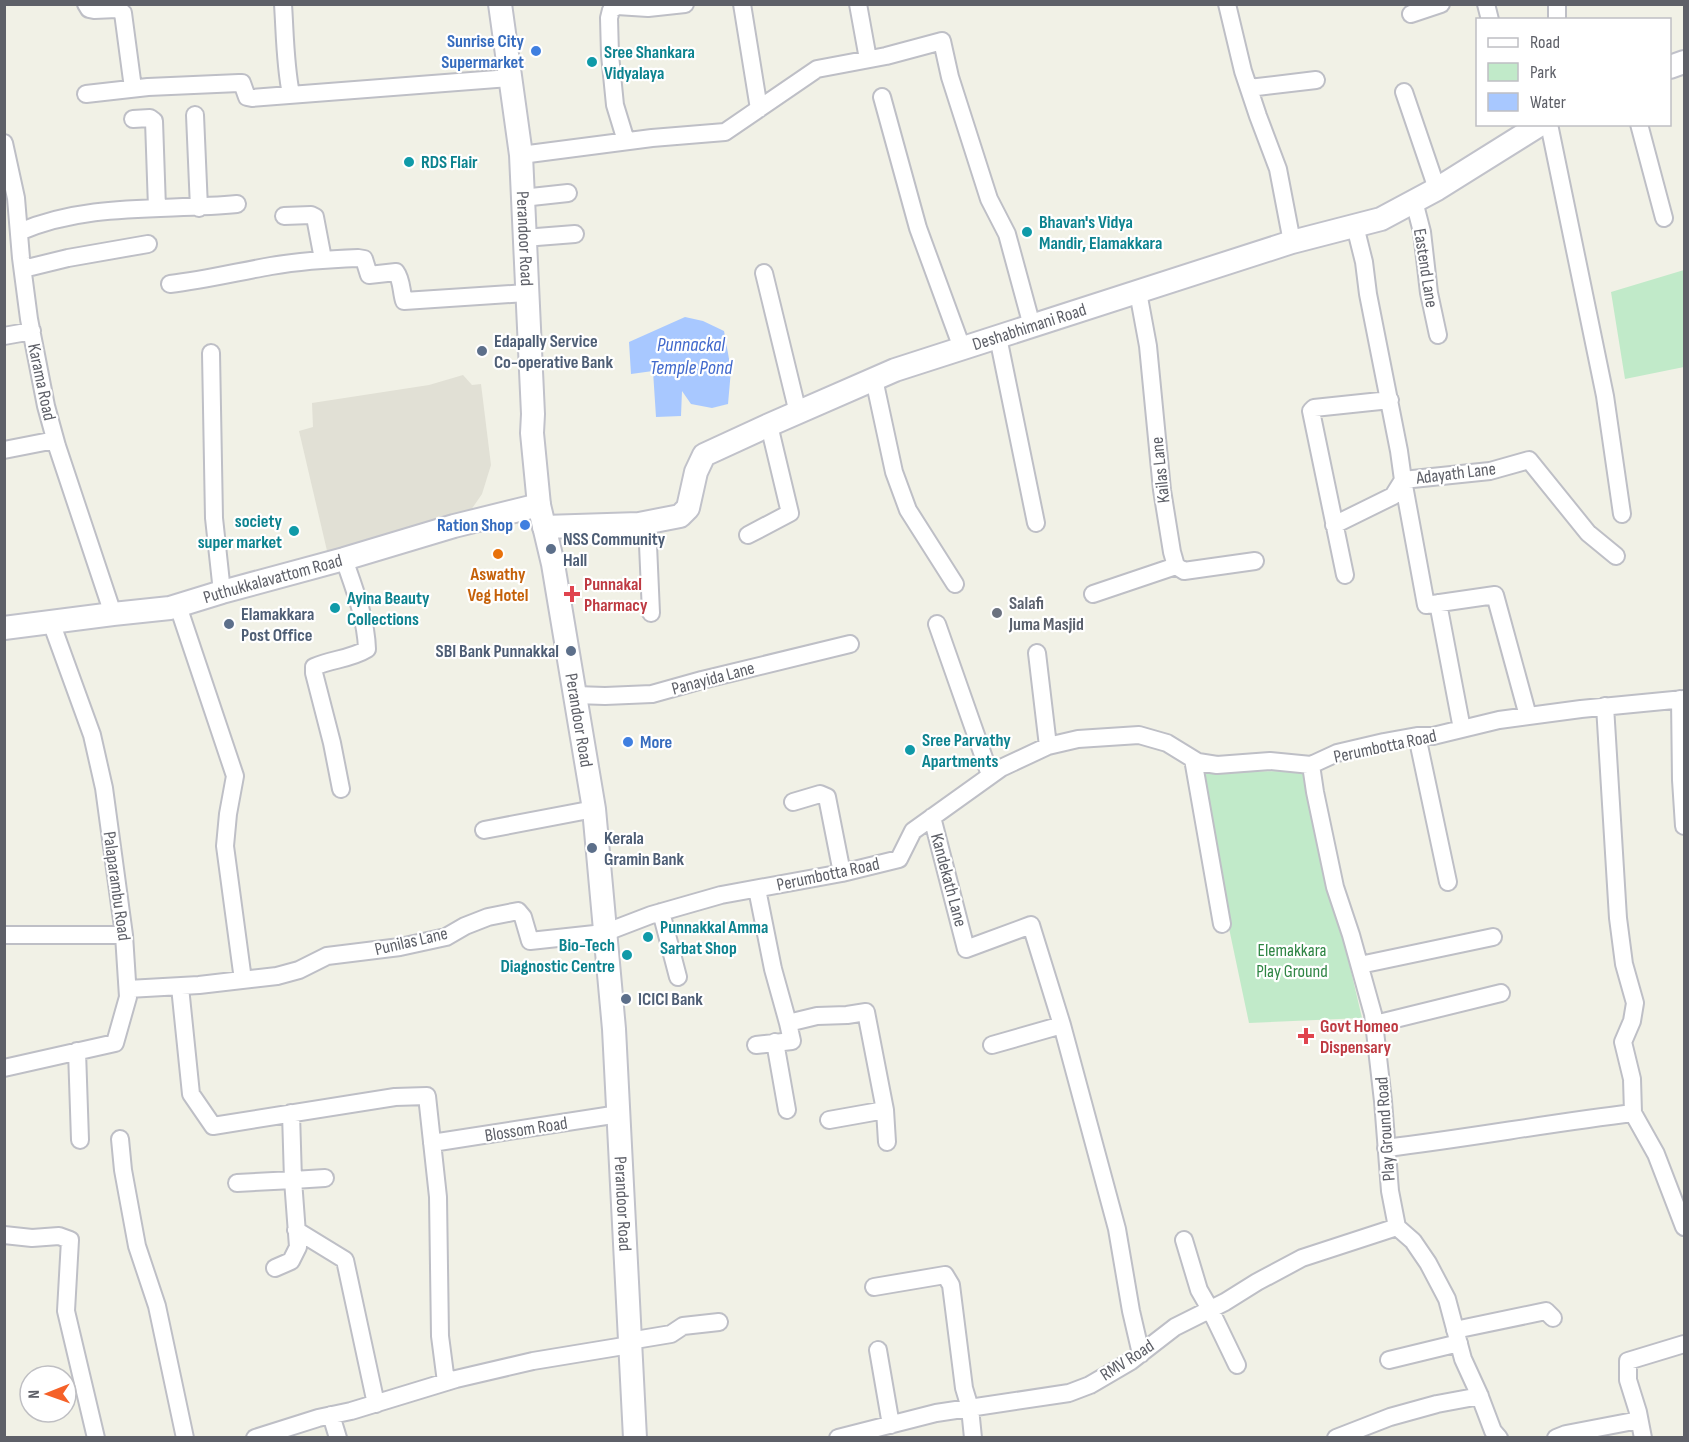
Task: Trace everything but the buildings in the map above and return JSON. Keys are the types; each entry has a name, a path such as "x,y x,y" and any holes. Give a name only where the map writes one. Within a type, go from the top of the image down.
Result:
{"street":[{"path":"86,4 89,9 117,9 123,13 133,88"},
{"path":"283,4 287,74 291,94"},
{"name":"Perandoor Road","path":"500,4 521,155 532,433 539,505 553,564 594,809 614,1029 635,1437"},
{"path":"626,141 615,105 609,18 611,10 617,6 648,8 685,4"},
{"path":"742,4 759,109"},
{"path":"858,4 868,59"},
{"path":"1227,4 1248,88 1278,169 1292,242"},
{"path":"1411,14 1441,4"},
{"path":"521,155 626,141 725,132 817,69 942,41 950,77 989,199 1007,234 1032,326"},
{"path":"86,94 133,88 242,83 247,97 259,97 510,78"},
{"path":"1248,88 1316,80"},
{"path":"1404,92 1437,189"},
{"path":"882,98 918,228 962,348"},
{"path":"195,115 199,208"},
{"path":"133,119 150,118 154,121 156,208"},
{"path":"1549,126 1605,396 1622,514"},
{"path":"1640,126 1664,218"},
{"name":"Deshabhimani Road","path":"544,527 647,522 680,516 688,508 696,472 704,455 769,425 895,370 1292,242 1381,219 1437,189 1529,128"},
{"name":"Karama Road","path":"4,144 16,198 32,331 46,406 55,440 113,614"},
{"path":"522,198 568,193"},
{"name":"Eastend Lane","path":"1413,201 1422,232 1429,293 1438,335"},
{"path":"19,232 80,215 237,204"},
{"path":"284,216 311,214 315,217 323,259"},
{"name":"Adayath Lane","path":"1355,226 1364,262 1403,480 1490,471 1529,460 1588,533 1616,556"},
{"path":"524,238 575,234"},
{"path":"23,268 148,244"},
{"path":"170,284 323,259 364,259 369,275 396,272 404,301 526,293"},
{"path":"764,273 798,413"},
{"name":"Kailas Lane","path":"1138,292 1148,346 1162,490 1176,566"},
{"path":"4,336 32,331"},
{"path":"998,337 1036,523"},
{"path":"211,353 213,518 222,592"},
{"path":"874,379 894,472 908,510 955,584"},
{"path":"1345,575 1311,411 1314,408 1390,400"},
{"path":"748,535 790,513 769,425"},
{"path":"4,450 55,440"},
{"path":"1334,525 1393,496 1403,480"},
{"path":"1403,480 1426,605 1494,595 1528,716"},
{"name":"Puthukkalavattom Road","path":"5,625 170,608 454,526 539,505"},
{"path":"647,522 651,613"},
{"path":"340,789 333,743 314,667 356,656 367,649 362,616 344,559"},
{"path":"1093,594 1176,566 1184,571 1255,561"},
{"path":"1438,603 1462,729"},
{"path":"178,606 235,776 225,846 243,980"},
{"name":"Palaparambu Road","path":"4,1068 115,1043 128,997 124,935 104,788 92,735 51,622"},
{"path":"937,624 990,775"},
{"name":"Panayida Lane","path":"575,695 652,694 850,644"},
{"path":"1037,653 1048,746"},
{"path":"1682,699 1684,826"},
{"name":"Perumbotta Road","path":"604,933 660,912 721,896 842,873 899,859 913,831 990,775 1048,746 1078,739 1139,735 1167,743 1198,762 1217,765 1270,761 1311,765 1337,753 1417,736 1432,736 1499,720 1605,706 1682,699"},
{"path":"1605,706 1618,918 1624,964 1635,1003 1632,1021 1623,1042 1632,1079 1633,1113 1656,1154 1684,1227"},
{"path":"1417,736 1448,882"},
{"path":"1193,759 1222,924"},
{"name":"Play Ground Road","path":"1311,765 1335,887 1375,1024 1390,1191 1397,1227"},
{"path":"793,802 820,794 827,797 842,873"},
{"path":"484,830 594,809"},
{"name":"Kandekath Lane","path":"932,817 966,949 1031,925 1062,1025"},
{"path":"756,1045 792,1041 773,969 757,889"},
{"name":"Punilas Lane","path":"128,989 199,986 277,976 299,970 327,956 400,947 446,937 488,917 518,912 523,917 530,941 604,933"},
{"path":"660,912 678,977"},
{"path":"4,935 124,935"},
{"path":"1359,965 1493,938"},
{"path":"180,987 191,1094 213,1126 395,1097 427,1096 438,1197 440,1336 446,1382"},
{"path":"1375,1024 1502,993"},
{"path":"788,1023 817,1016 866,1012 885,1110 887,1142"},
{"path":"992,1045 1062,1025 1117,1228 1141,1354"},
{"path":"775,1042 786,1110"},
{"path":"77,1051 80,1140"},
{"path":"829,1120 885,1110"},
{"path":"275,1268 291,1261 298,1247 291,1113"},
{"path":"1386,1148 1633,1113"},
{"name":"Blossom Road","path":"432,1143 619,1114"},
{"path":"120,1139 123,1170 137,1246 157,1305 185,1437"},
{"path":"237,1183 325,1178"},
{"path":"1397,1227 1413,1241 1428,1263 1447,1299 1463,1359 1493,1431 1499,1437"},
{"name":"RMV Road","path":"838,1437 869,1434 891,1425 936,1413 1069,1393 1090,1385 1141,1354 1175,1327 1225,1302 1302,1258 1397,1227"},
{"path":"296,1230 345,1260 375,1404"},
{"path":"4,1235 32,1238 59,1236 70,1240 66,1311 96,1437"},
{"path":"1184,1240 1198,1290 1237,1365"},
{"path":"874,1287 945,1275 951,1285 964,1388 970,1408 973,1437"},
{"path":"1389,1360 1457,1336 1546,1311 1553,1318"},
{"path":"255,1437 446,1382 533,1361 671,1334 682,1326 720,1322"},
{"path":"1642,1437 1640,1420 1628,1380 1628,1362 1684,1344"},
{"path":"878,1350 891,1425"},
{"path":"1336,1437 1390,1416 1480,1396"},
{"path":"331,1415 338,1437"},
{"path":"1556,1437 1640,1420"}],"shaded area":[{"path":"463,375 472,385 481,384 491,465 482,494 462,523 328,555 299,431 313,427 312,403 429,385"}],"green space":[{"path":"1684,270 1684,367 1625,379 1611,292"},
{"name":"Elemakkara Play Ground","path":"1304,771 1362,1018 1249,1023 1226,914 1201,772"}],"water":[{"name":"Punnackal Temple Pond","path":"685,317 703,321 724,331 731,370 728,404 712,408 691,404 682,391 681,416 656,417 653,371 631,374 629,342"}],"place":[{"name":"Sunrise City Supermarket","path":"536,51"},
{"name":"Sree Shankara Vidyalaya","path":"592,62"},
{"name":"RDS Flair","path":"409,162"},
{"name":"Bhavan's Vidya Mandir, Elamakkara","path":"1027,232"},
{"name":"Edapally Service Co-operative Bank","path":"482,351"},
{"name":"Ration Shop","path":"525,525"},
{"name":"society super market","path":"294,531"},
{"name":"NSS Community Hall","path":"551,549"},
{"name":"Aswathy Veg Hotel","path":"498,554"},
{"name":"Punnakal Pharmacy","path":"572,594"},
{"name":"Ayina Beauty Collections","path":"335,608"},
{"name":"Salafi Juma Masjid","path":"997,613"},
{"name":"Elamakkara Post Office","path":"229,624"},
{"name":"SBI Bank Punnakkal","path":"571,651"},
{"name":"More","path":"628,742"},
{"name":"Sree Parvathy Apartments","path":"910,750"},
{"name":"Kerala Gramin Bank","path":"592,848"},
{"name":"Punnakkal Amma Sarbat Shop","path":"648,937"},
{"name":"Bio-Tech Diagnostic Centre","path":"627,955"},
{"name":"ICICI Bank","path":"626,999"},
{"name":"Govt Homeo Dispensary","path":"1306,1036"}]}
